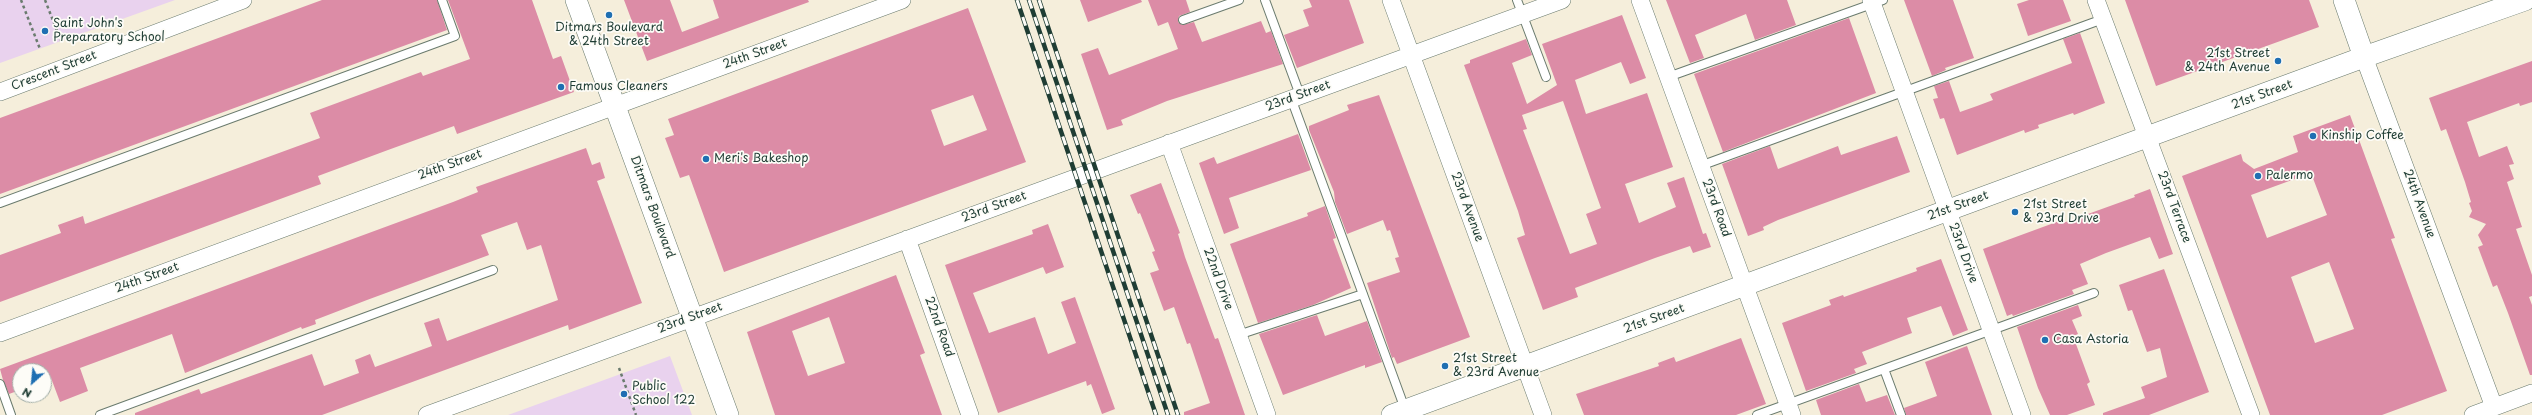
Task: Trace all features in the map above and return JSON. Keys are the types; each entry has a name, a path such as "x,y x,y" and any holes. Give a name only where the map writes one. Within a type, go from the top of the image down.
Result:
{"street":[{"name":"Crescent Street","path":"0,92 244,0"},
{"name":"Ditmars Boulevard","path":"576,0 728,415"},
{"name":"24th Street","path":"0,333 902,0"},
{"name":"23rd Avenue","path":"1391,0 1543,415"},
{"name":"23rd Street","path":"427,415 1296,97 1411,54 1520,7 1562,0"},
{"name":"23rd Road","path":"1640,0 1790,410"},
{"name":"23rd Terrace","path":"2096,0 2251,415"},
{"name":"24th Avenue","path":"2344,0 2494,408"},
{"name":"21st Street","path":"1399,413 1948,210 2148,138 2364,57 2525,0"},
{"name":"23rd Drive","path":"1876,1 1905,92 2022,415"},
{"name":"22nd Drive","path":"1169,143 1267,415"},
{"name":"22nd Road","path":"907,239 970,415"},
{"path":"2473,415 2532,394"}],"lane":[{"path":"0,203 455,36 442,0"},
{"path":"1183,20 1239,0"},
{"path":"1265,0 1296,97 1363,294 1399,413"},
{"path":"1668,77 1876,1"},
{"path":"1520,7 1546,77"},
{"path":"1700,166 2103,19"},
{"path":"100,415 493,270"},
{"path":"1757,415 1790,410 1884,369 2094,293"},
{"path":"1238,335 1363,294"},
{"path":"1884,369 1901,415"},
{"path":"0,384 11,415"}],"path":[{"path":"21,0 40,48"},
{"path":"45,0 61,41"},
{"path":"618,368 636,415"}],"shaded area":[{"name":"Saint John's Preparatory School","path":"0,0 175,0 0,63"},
{"name":"Public School 122","path":"670,356 692,415 508,415"}],"building":[{"path":"322,0 437,0 447,30 0,194 0,118"},
{"path":"448,0 532,0 553,59 561,56 574,92 457,134 454,126 388,150 318,176 321,184 0,302 0,255 61,233 58,225 83,216 85,224 320,138 310,113 421,72 423,76 470,59"},
{"path":"624,0 670,0 682,32 719,18 713,0 808,0 809,2 647,61"},
{"path":"1080,0 1141,0 1142,2 1088,22"},
{"path":"1148,0 1186,0 1190,12 1179,16 1178,22 1182,25 1194,22 1202,42 1261,21 1266,33 1271,31 1283,64 1167,101 1121,120 1123,125 1107,130 1081,54 1098,48 1109,75 1178,49 1168,22 1158,26"},
{"path":"1309,0 1349,0 1364,43 1297,68 1284,35 1309,26 1303,10 1312,7"},
{"path":"1666,0 1787,0 1796,25 1755,40 1746,14 1695,35 1704,58 1690,63"},
{"path":"1904,0 1953,0 1974,58 1945,68 1946,70 1932,76"},
{"path":"2029,0 2063,0 2071,21 2028,36 2017,4"},
{"path":"2125,0 2309,0 2319,27 2156,86"},
{"path":"968,8 1026,162 724,272 689,175 680,178 665,138 674,135 668,119","holes":["973,95 987,130 944,146 931,110"]},
{"path":"1622,15 1646,78 1630,84 1621,62 1575,80 1586,114 1647,93 1673,167 1625,184 1639,223 1676,207 1667,183 1684,177 1703,234 1706,233 1711,247 1693,253 1690,246 1575,288 1578,297 1543,310 1517,238 1525,235 1518,211 1464,65 1470,63 1470,60 1526,39 1532,55 1512,63 1527,104 1557,85 1542,44","holes":["1563,101 1601,208 1586,214 1597,244 1570,254 1523,130 1527,129 1522,115"]},
{"path":"1849,18 1876,93 1723,152 1694,74"},
{"path":"2080,33 2105,103 2074,115 2073,113 2038,125 2039,128 2025,133 2024,130 1957,155 1944,118 1940,119 1933,99 1938,98 1934,86 1949,81 1960,112 1977,106 1993,100 1990,94 2072,63 2063,39"},
{"path":"2532,61 2532,102 2520,106 2519,103 2467,122 2479,157 2507,146 2514,164 2509,165 2514,179 2507,182 2522,227 2516,229 2532,275 2532,296 2529,297 2532,305 2532,375 2530,375 2497,285 2493,287 2478,247 2483,245 2478,235 2486,224 2469,217 2472,211 2469,203 2471,202 2465,182 2446,129 2441,131 2429,98"},
{"path":"1379,95 1470,337 1397,364 1394,357 1392,358 1367,283 1400,272 1395,258 1399,257 1390,230 1387,231 1383,220 1347,234 1335,202 1334,192 1309,130 1309,126 1349,110 1347,105"},
{"path":"2350,115 2395,238 2391,239 2447,391 2382,415 2270,415 2182,176 2241,154 2243,161 2254,169 2298,152 2293,136","holes":["2311,173 2327,215 2267,238 2251,195","2329,262 2354,329 2315,343 2291,277"]},
{"path":"1298,134 1311,170 1229,198 1239,228 1224,234 1199,163 1214,157 1217,164"},
{"path":"1897,136 1910,172 1778,220 1763,227 1764,230 1748,236 1722,164 1770,146 1778,169 1838,146 1841,155"},
{"path":"586,148 592,165 600,162 605,178 597,181 642,303 569,330 568,325 322,415 135,415 135,413 199,389 201,394 312,354 324,386 359,373 355,360 370,354 375,367 432,346 424,323 439,318 447,341 558,300 541,245 527,250 517,222 481,235 489,255 315,320 316,324 302,329 301,327 185,373 172,334 80,368 88,391 60,402 52,381 52,363 16,363 453,202 478,192 476,187"},
{"path":"1161,183 1180,233 1178,234 1185,257 1215,339 1218,338 1245,415 1184,415 1184,412 1210,403 1190,343 1187,344 1174,307 1164,311 1150,273 1159,270 1152,252 1155,251 1140,213 1138,214 1130,195"},
{"path":"2150,189 2173,254 2159,259 2150,237 2106,253 2080,264 2088,284 2072,290 2074,294 2013,316 2012,314 2007,316 1983,249 2062,220 2063,223 2135,197 2134,195"},
{"path":"1325,206 1336,238 1333,239 1351,288 1313,305 1258,323 1230,244 1308,216 1307,213"},
{"path":"1048,224 1064,267 1046,274 1043,267 973,293 989,333 1035,317 1048,354 1076,343 1061,302 1075,297 1115,409 1102,414 1091,384 1087,386 1086,381 998,413 945,265 1033,234 1032,230"},
{"path":"1941,259 1968,330 1953,336 1941,306 1907,318 1912,333 1862,352 1867,364 1854,369 1856,373 1806,391 1782,323 1831,305 1829,300 1843,295 1844,297 1917,271 1916,268"},
{"path":"2164,269 2209,392 2149,415 2103,415 2103,413 2145,398 2141,387 2167,377 2160,348 2147,352 2132,310 2128,311 2119,285"},
{"path":"896,275 925,353 920,355 942,415 775,415 747,332","holes":["829,317 845,363 808,376 792,331"]},
{"path":"2078,305 2082,316 2072,320 2078,334 2073,336 2090,382 2087,384 2095,405 2067,415 2050,415 2038,388 2017,327"},
{"path":"1317,315 1325,336 1367,321 1382,362 1365,368 1365,365 1283,395 1259,334"},
{"path":"1741,338 1766,404 1736,415 1584,415 1576,394 1659,366 1658,363 1674,357 1676,362"},
{"path":"1967,346 1992,415 1906,415 1904,408 1937,396 1925,362"},
{"path":"12,365 12,393 9,394 0,369"},
{"path":"1859,384 1866,402 1887,395 1895,415 1821,415 1816,400"}],"railway":[{"path":"1017,0 1156,415"},
{"path":"1029,0 1168,415"},
{"path":"1039,0 1178,415"}],"place":[{"name":"Ditmars Boulevard & 24th Street","path":"609,15"},
{"name":"Saint John's Preparatory School","path":"45,31"},
{"name":"21st Street & 24th Avenue","path":"2278,61"},
{"name":"Famous Cleaners","path":"561,87"},
{"name":"Kinship Coffee","path":"2313,136"},
{"name":"Meri's Bakeshop","path":"706,159"},
{"name":"Palermo","path":"2258,176"},
{"name":"21st Street & 23rd Drive","path":"2015,212"},
{"name":"Casa Astoria","path":"2045,340"},
{"name":"21st Street & 23rd Avenue","path":"1445,366"},
{"name":"Public School 122","path":"624,394"}]}
